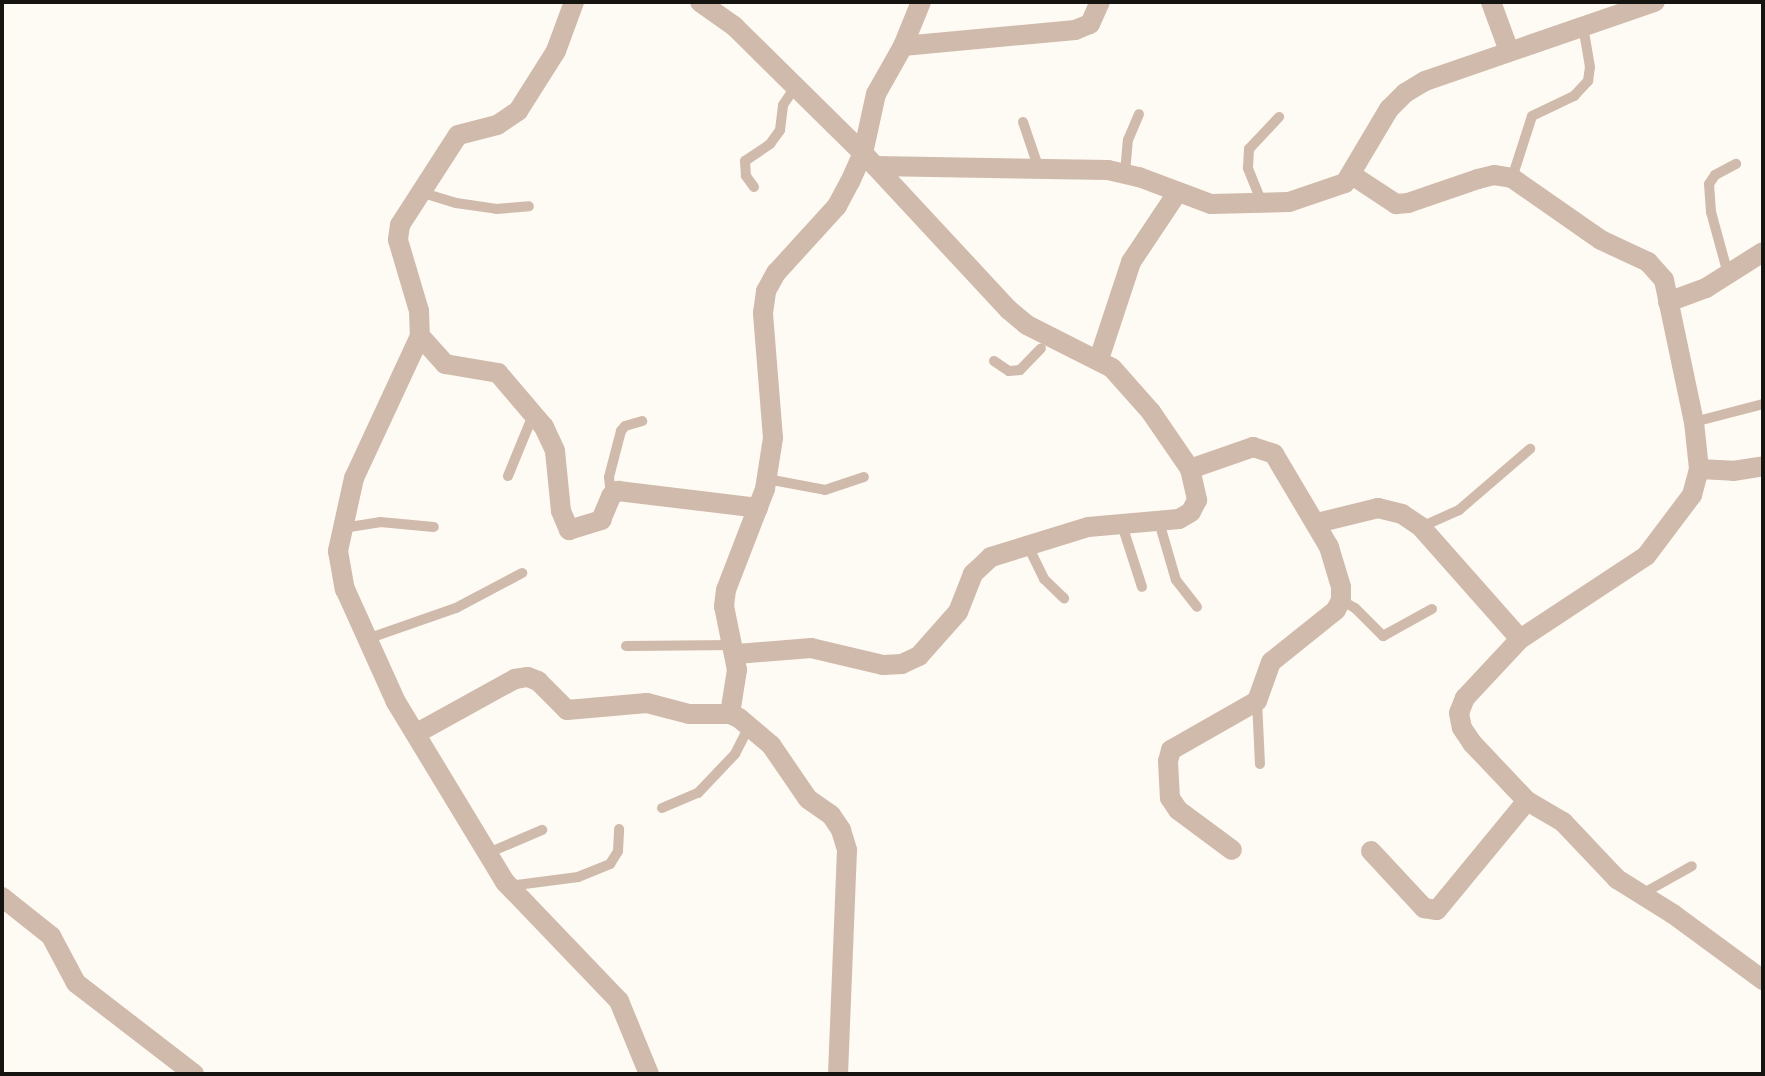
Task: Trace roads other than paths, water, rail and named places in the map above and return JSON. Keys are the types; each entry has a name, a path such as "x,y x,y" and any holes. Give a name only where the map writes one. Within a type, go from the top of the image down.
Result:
{"street":[{"path":"574,2 556,51 518,111 497,125 458,135 400,225 398,240 419,311 420,336 354,478 341,529 339,569 387,686 488,853 509,887 619,1001 632,1026 649,1074"},
{"path":"700,2 734,26 869,160 1009,310 1046,342 1099,359 1112,368 1151,412 1190,469 1197,500 1191,512 1179,519 1088,527 981,563 958,612 919,656 902,664 883,665 811,648 735,650"},
{"path":"730,714 735,650 724,606 726,590 767,479 773,438 763,313 766,291 776,273 837,206 869,160 876,94 903,46 921,2"},
{"path":"903,46 1075,30 1090,24 1100,2"},
{"path":"1491,2 1509,51"},
{"path":"869,160 1125,173 1211,204 1289,202 1328,191 1352,175 1389,109 1405,93 1425,81 1583,26 1623,7 1655,2"},
{"path":"1352,175 1396,204 1408,203 1494,175 1512,178 1601,240 1658,269 1664,280 1694,422 1699,469 1684,509 1646,556 1520,639 1465,698 1459,713 1462,728 1472,743 1527,801 1563,822 1606,869 1763,980"},
{"path":"1099,359 1131,262 1177,193"},
{"path":"1668,302 1706,288 1763,252"},
{"path":"420,336 445,364 498,373 552,438 561,511 569,530 601,520 611,496 627,490 758,508"},
{"path":"1190,469 1240,450 1264,448 1274,454 1317,523 1338,571 1341,600 1336,610 1271,662 1257,701 1171,750 1168,761 1170,798 1178,810 1232,850"},
{"path":"1699,469 1733,471 1763,466"},
{"path":"1317,523 1378,508 1391,508 1421,527 1520,639"},
{"path":"417,733 515,679 528,677 538,681 567,710 580,712 631,703 689,714 730,714 749,726 771,745 808,799 831,815 841,830 847,850 838,1074"},
{"path":"1371,851 1424,908 1437,910 1527,801"},
{"path":"2,897 51,936 76,983 172,1066 194,1074"}],"lane":[{"path":"1512,178 1523,136 1532,116 1574,96 1588,81 1590,67 1583,26"},
{"path":"754,187 746,176 745,161 770,144 780,130 783,105 795,87"},
{"path":"1125,173 1128,140 1139,114"},
{"path":"1262,203 1248,168 1249,149 1279,117"},
{"path":"1023,122 1039,169"},
{"path":"1728,274 1711,212 1709,184 1715,175 1736,164"},
{"path":"420,192 456,203 497,209 529,206"},
{"path":"994,361 1009,371 1020,370 1046,342"},
{"path":"1694,422 1763,404"},
{"path":"508,476 533,415"},
{"path":"611,496 609,477 621,431 628,424 642,421"},
{"path":"1421,527 1459,510 1530,449"},
{"path":"767,479 825,490 864,477"},
{"path":"341,529 380,522 434,527"},
{"path":"1159,522 1176,580 1197,607"},
{"path":"1122,525 1142,587"},
{"path":"1028,546 1044,579 1064,598"},
{"path":"367,639 456,608 522,573"},
{"path":"1341,600 1355,608 1383,636 1432,609"},
{"path":"626,646 735,650"},
{"path":"1257,701 1260,764"},
{"path":"662,808 698,793 735,754 749,726"},
{"path":"509,887 597,872 610,864 618,851 619,829"},
{"path":"488,853 542,830"},
{"path":"1642,894 1692,866"}]}
